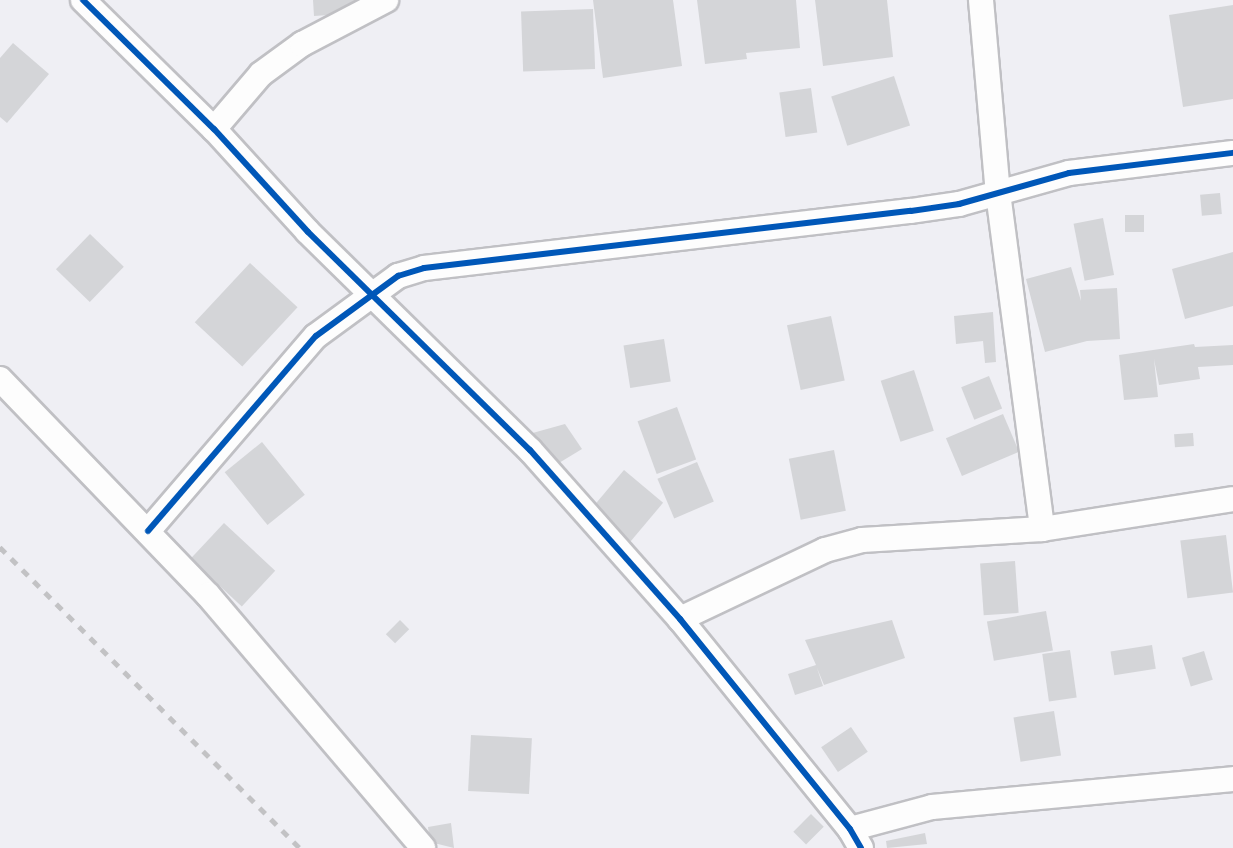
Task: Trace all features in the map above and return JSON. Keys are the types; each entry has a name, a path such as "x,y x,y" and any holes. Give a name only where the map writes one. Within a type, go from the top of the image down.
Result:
{"street":[{"path":"83,0 214,129 308,232 530,450 680,619 856,838 933,807 1233,779"},
{"path":"214,129 261,74 302,44 386,0"},
{"path":"981,0 998,193 1042,529"},
{"path":"148,531 316,336 370,293 398,276 424,268 911,211 1109,166 1233,153"},
{"path":"0,379 208,595 423,848"},
{"path":"680,619 825,550 862,540 1042,529 1233,499"}],"building":[{"path":"313,0 371,0 372,12 314,16"},
{"path":"593,0 673,0 682,66 603,78"},
{"path":"697,0 796,0 800,48 746,53 747,59 705,64"},
{"path":"815,0 887,0 893,57 823,66"},
{"path":"1233,5 1233,99 1183,107 1169,15"},
{"path":"593,9 595,69 523,71 521,12"},
{"path":"13,43 49,74 7,123 0,117 0,58"},
{"path":"894,76 910,125 847,146 831,96"},
{"path":"811,88 817,133 786,137 779,92"},
{"path":"1220,193 1222,214 1202,216 1200,195"},
{"path":"1125,215 1144,215 1144,232 1125,232"},
{"path":"1103,218 1114,275 1085,281 1074,224"},
{"path":"90,234 124,267 90,302 56,269"},
{"path":"1233,252 1233,306 1185,319 1172,269"},
{"path":"250,263 298,307 242,367 195,322"},
{"path":"1071,267 1081,301 1080,290 1117,288 1120,339 1087,341 1045,352 1026,279"},
{"path":"993,312 996,362 985,363 983,341 956,344 954,316"},
{"path":"831,316 845,381 801,390 787,325"},
{"path":"664,339 671,381 630,388 624,345"},
{"path":"1194,344 1195,347 1233,345 1233,365 1198,367 1200,379 1159,385 1154,359 1158,397 1124,400 1119,355"},
{"path":"914,370 934,431 900,442 881,381"},
{"path":"989,376 1002,408 974,420 961,387"},
{"path":"677,407 696,460 657,474 638,421"},
{"path":"1003,414 1019,452 962,476 946,438"},
{"path":"565,424 582,449 554,466 529,434"},
{"path":"1193,433 1194,446 1175,447 1174,434"},
{"path":"262,442 305,495 267,525 225,472"},
{"path":"834,450 846,511 801,520 789,459"},
{"path":"697,462 714,502 674,518 657,479"},
{"path":"624,470 663,503 630,542 591,509"},
{"path":"224,523 275,571 242,607 191,559"},
{"path":"1226,535 1233,593 1187,598 1180,541"},
{"path":"1015,561 1019,613 984,615 980,563"},
{"path":"1046,611 1053,650 994,661 987,621"},
{"path":"400,620 409,629 395,643 386,634"},
{"path":"892,620 905,658 824,685 817,668 823,686 795,695 788,674 816,665 805,640"},
{"path":"1152,645 1156,669 1114,675 1111,652"},
{"path":"1070,650 1077,698 1049,701 1042,654"},
{"path":"1204,651 1213,680 1191,686 1182,658"},
{"path":"1054,711 1061,755 1021,762 1014,717"},
{"path":"851,727 868,752 838,772 821,747"},
{"path":"471,735 532,738 529,794 468,791"},
{"path":"811,814 824,827 806,844 793,832"},
{"path":"451,823 454,848 430,842 428,827"},
{"path":"925,833 927,844 887,848 886,841"}],"railway":[{"path":"0,547 300,848"}],"cycle path":[{"path":"83,0 214,129 308,232 530,450 680,619 850,829 861,848"},
{"path":"148,531 316,336 398,276 424,268 959,204 1069,173 1233,153"}]}
